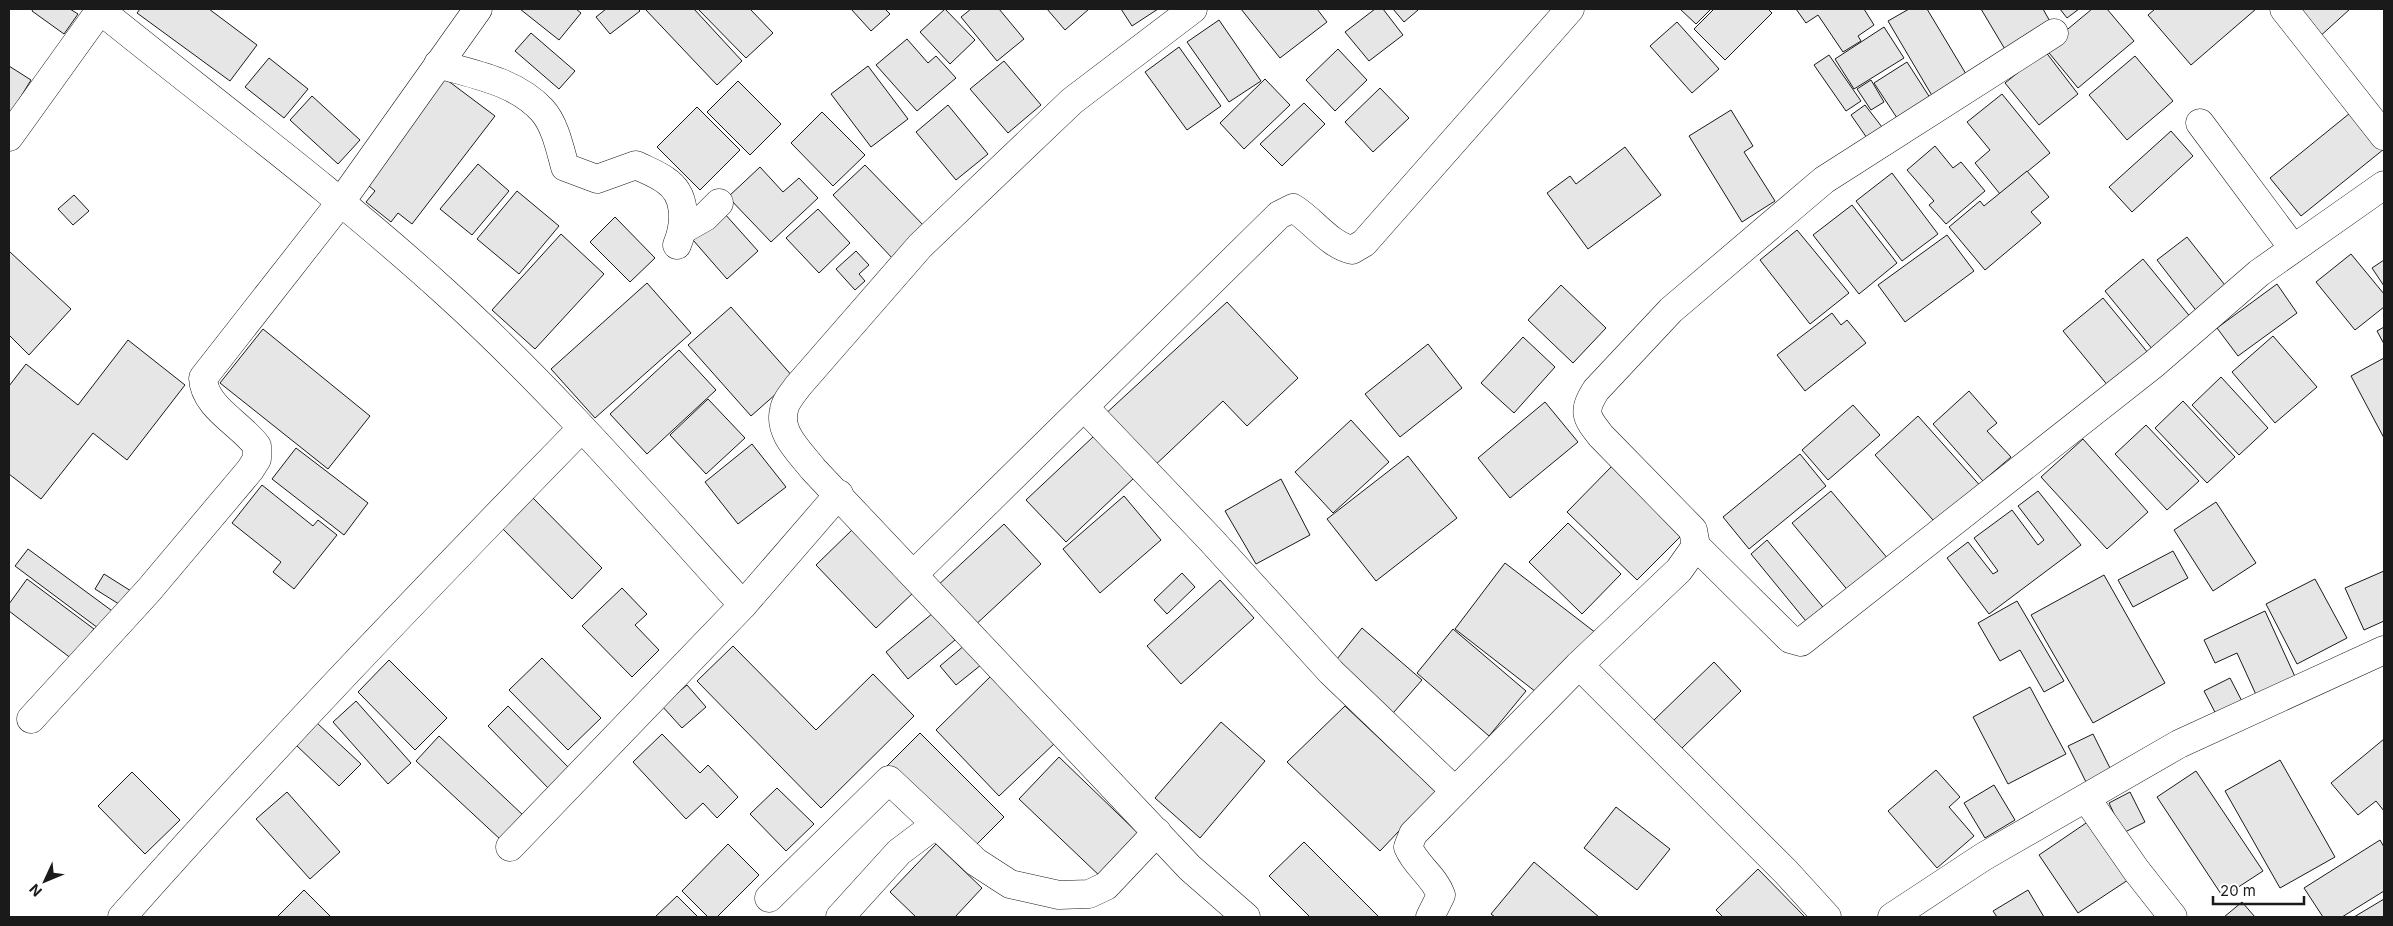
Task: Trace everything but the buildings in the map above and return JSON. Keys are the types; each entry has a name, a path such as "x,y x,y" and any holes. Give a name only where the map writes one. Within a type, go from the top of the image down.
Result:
{"street":[{"path":"9,136 100,9 340,203 445,292 581,428 743,604"},
{"path":"31,719 149,590 250,470 256,459 258,446 248,434 212,402 203,388 203,378 340,203 478,9"},
{"path":"1193,9 1072,101 920,246 798,386 784,408 783,425 791,441 813,469 914,574 1081,755 1190,868 1246,917"},
{"path":"914,574 1279,215 1293,208 1304,215 1337,247 1352,250 1364,243 1570,9"},
{"path":"2284,9 2384,136"},
{"path":"2054,33 1824,180 1671,310 1596,390 1587,404 1587,414 1601,436 1692,530 1696,546 1790,639 1801,642 2154,364 2259,272 2384,185"},
{"path":"438,64 513,87 543,111 558,142 565,167 597,179 636,165 666,180 680,196 681,237 719,203"},
{"path":"2200,123 2293,248"},
{"path":"1084,407 1211,540 1331,672 1455,791"},
{"path":"122,917 231,794 423,590 581,428"},
{"path":"510,847 743,604 839,494"},
{"path":"1430,917 1441,895 1437,884 1413,859 1408,848 1413,834 1580,665 1679,570 1696,546"},
{"path":"1892,917 1983,856 2179,744 2384,650"},
{"path":"1580,665 1786,872 1827,917"},
{"path":"769,898 889,780 976,862 1010,884 1059,894 1089,894 1106,886 1157,832"},
{"path":"2086,798 2136,870 2174,917"},
{"path":"840,917 899,852 935,825"}]}
